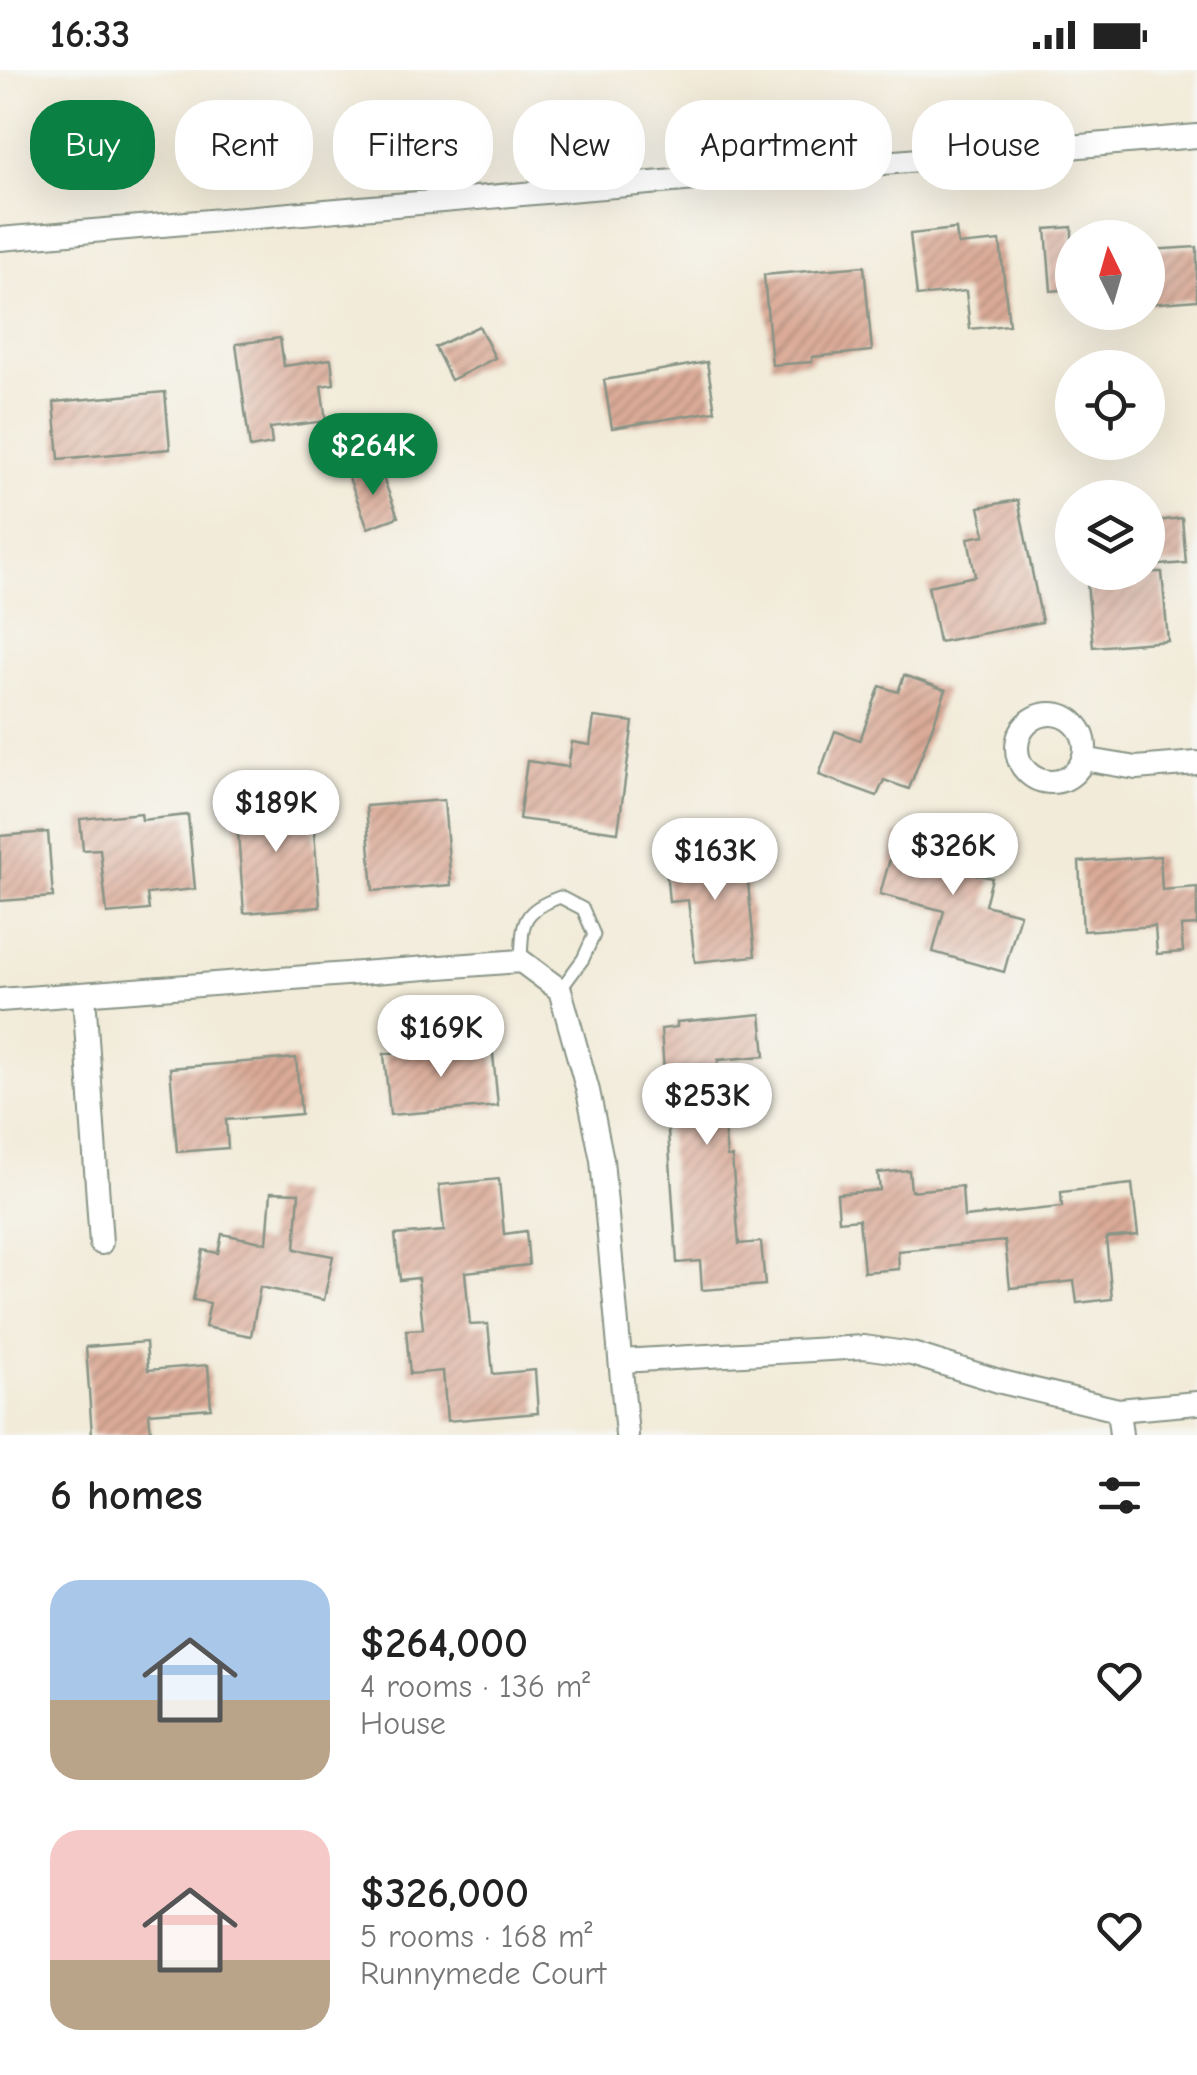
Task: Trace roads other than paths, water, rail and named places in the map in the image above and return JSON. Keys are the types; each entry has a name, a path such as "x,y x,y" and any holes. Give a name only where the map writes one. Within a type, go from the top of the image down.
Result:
{"street":[{"path":"0,239 1197,136"},
{"path":"1083,759 1136,768 1197,763"},
{"path":"0,1000 521,962 560,990 588,1091 602,1160 627,1435"},
{"path":"84,995 100,1243"},
{"path":"621,1362 864,1348 912,1354 1002,1382 1118,1410 1197,1403"},
{"path":"1118,1410 1120,1435"}],"lane":[{"path":"521,962 523,924 536,906 560,896 583,909 594,935 583,959 560,990"}]}
